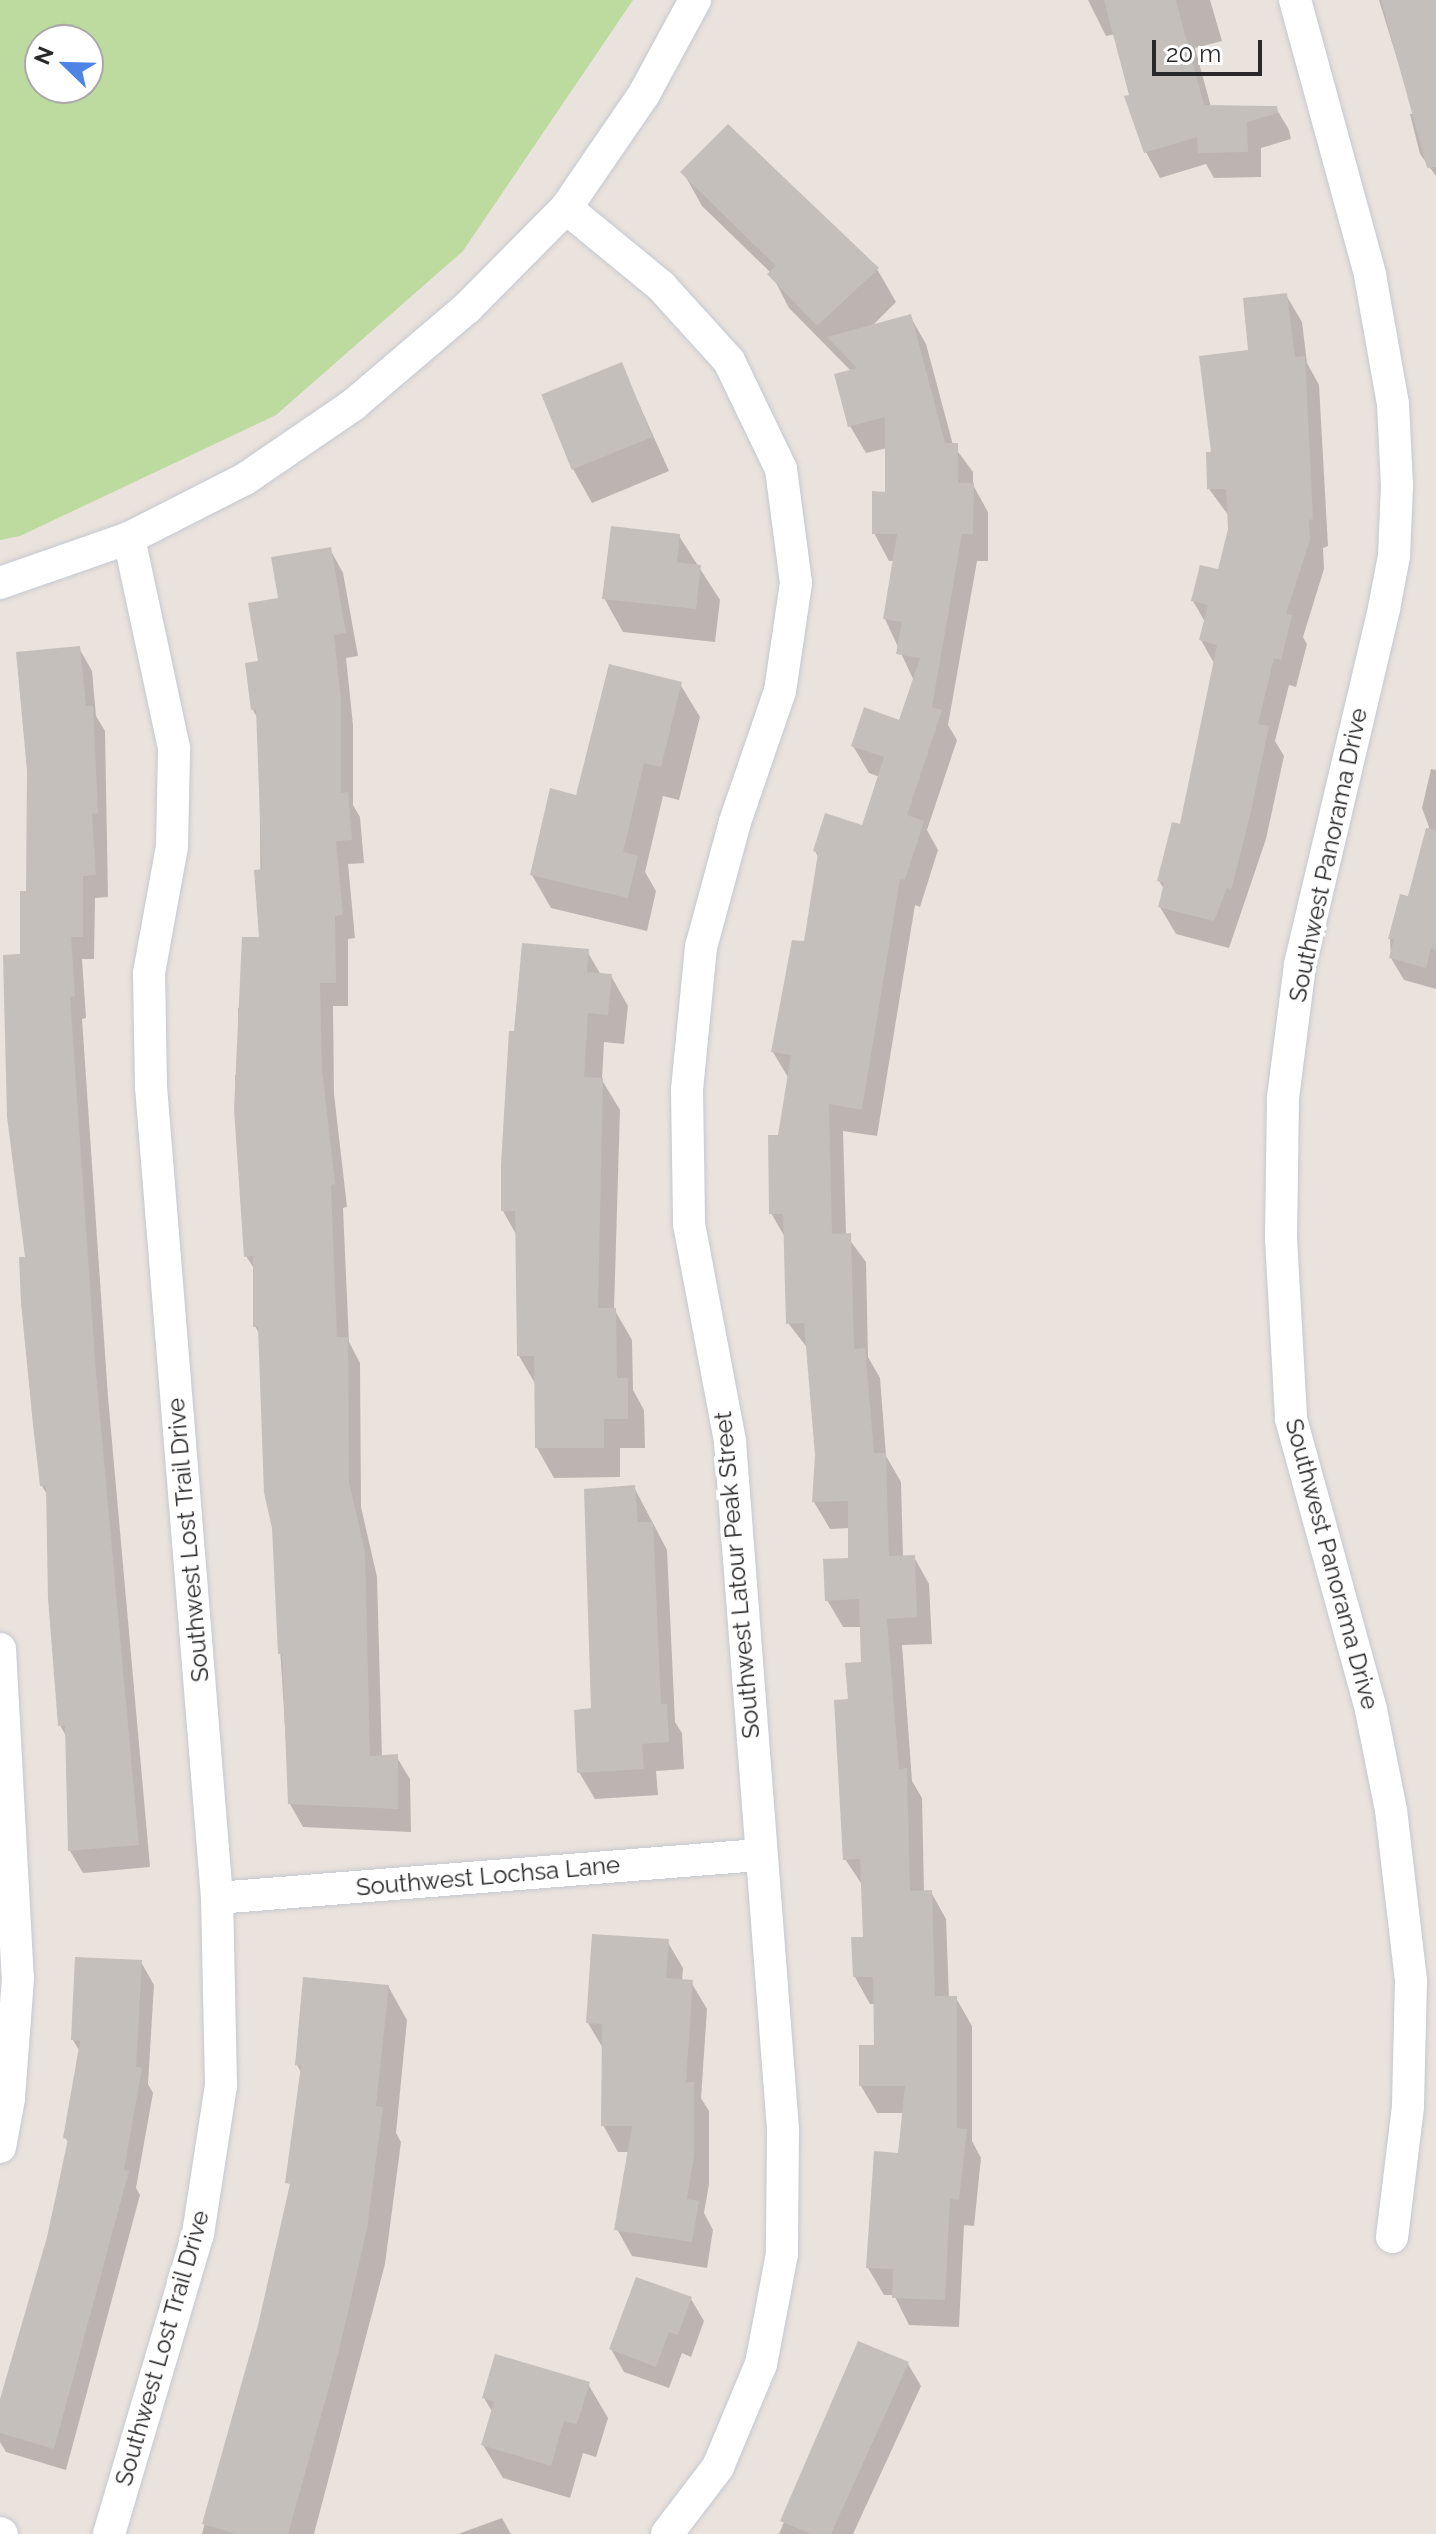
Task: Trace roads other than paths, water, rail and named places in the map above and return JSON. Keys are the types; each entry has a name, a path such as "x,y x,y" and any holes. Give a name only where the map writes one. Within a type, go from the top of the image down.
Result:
{"street":[{"path":"0,583 129,538 245,479 353,405 467,308 566,208 644,94 695,0"},
{"name":"Southwest Panorama Drive","path":"1295,0 1370,275 1393,404 1397,485 1394,556 1384,609 1300,965 1283,1097 1281,1238 1291,1419 1371,1710 1391,1810 1411,1981 1408,2107 1392,2237"},
{"name":"Southwest Latour Peak Street","path":"566,208 661,286 729,361 781,469 796,583 780,691 735,822 701,947 687,1090 689,1224 730,1442 759,1855 783,2130 782,2254 755,2378 718,2467 667,2534"},
{"name":"Southwest Lost Trail Drive","path":"109,2534 198,2234 221,2086 217,1898 151,1087 149,973 172,847 174,748 129,538"},
{"path":"0,1649 18,1978 9,2099 0,2147"},
{"name":"Southwest Lochsa Lane","path":"217,1898 759,1855"}]}
